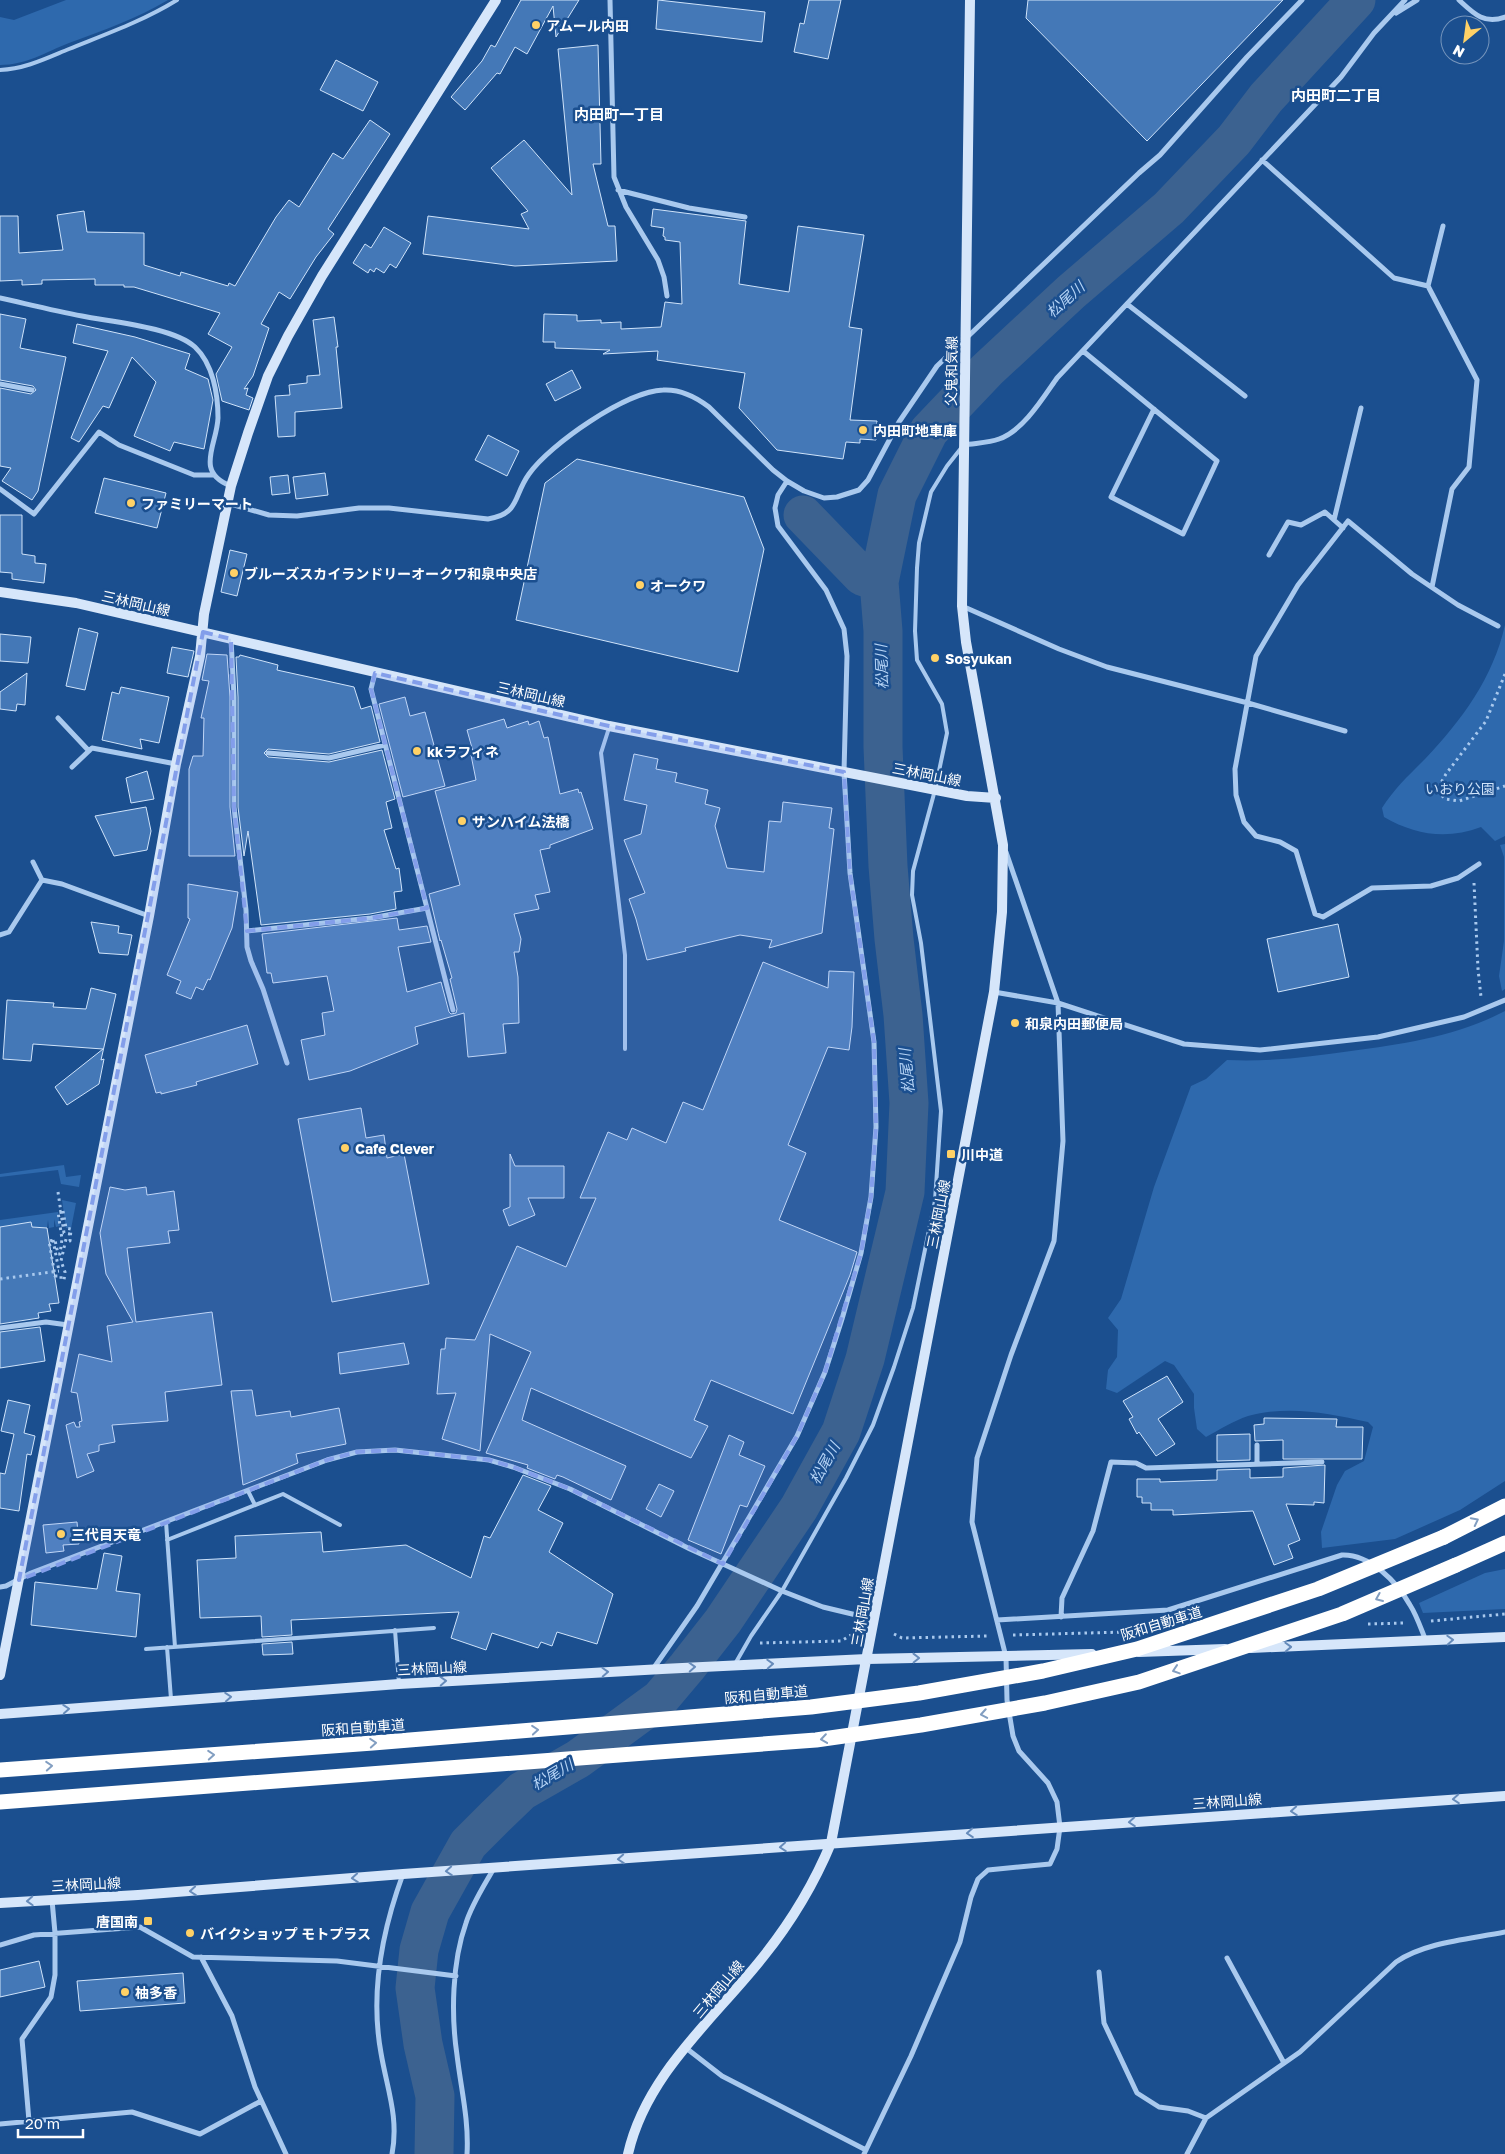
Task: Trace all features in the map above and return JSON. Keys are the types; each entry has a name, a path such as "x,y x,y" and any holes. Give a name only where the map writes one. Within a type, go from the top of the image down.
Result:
{"highway":[{"name":"阪和自動車道","path":"0,1770 383,1742 800,1708 919,1692 1043,1671 1137,1649 1318,1589 1444,1536 1505,1506"},
{"path":"0,1802 806,1741 921,1725 1045,1703 1139,1682 1342,1614 1456,1566 1505,1542"}],"main road":[{"path":"0,1676 149,916 176,764 200,656 204,614 232,486 268,376 288,336 322,276 496,0"},
{"name":"父鬼和気線","path":"970,0 962,606 966,642 996,798"},
{"name":"三林岡山線","path":"0,592 76,604 609,726 967,796 996,798 1003,845 1002,912 994,992 831,1843 820,1870 797,1910 763,1957 670,2066 654,2092 634,2133 628,2154"},
{"name":"三林岡山線","path":"0,1714 399,1684 867,1658 1006,1657 1505,1637"},
{"name":"三林岡山線","path":"0,1903 138,1895 831,1843 1505,1796"}],"street":[{"path":"610,0 614,177 626,207 658,260 664,277 667,296"},
{"path":"227,503 269,515 297,516 359,508 389,508 488,519 501,517 511,511 529,474 546,455 563,441 628,398 663,390 686,394 709,407 773,470 804,491 824,498 837,497 860,490 868,480 899,422 938,366 1138,173 1160,155 1247,57 1302,0"},
{"path":"964,445 998,440 1012,433 1037,406 1057,378 1341,77 1374,34 1405,0"},
{"path":"1390,17 1417,0"},
{"path":"1458,0 1481,19 1492,21 1505,18"},
{"path":"1262,160 1394,278 1428,286"},
{"path":"618,190 689,208 745,217"},
{"path":"1432,587 1452,488 1469,467 1477,380 1428,286 1442,226"},
{"path":"0,298 149,328 182,337 194,346 210,368 215,390 218,419 210,455 213,475 222,483 232,486"},
{"path":"1127,304 1244,396"},
{"path":"1083,351 1154,409 1217,461 1183,534 1111,497 1154,409"},
{"path":"0,384 32,390"},
{"path":"1334,520 1361,408"},
{"path":"0,490 34,514 99,432 119,445 194,475 213,475"},
{"path":"657,1669 723,1564 796,1436 825,1372 861,1253 871,1197 876,1127 874,1042 850,874 847,656 844,629 826,590 778,526 775,508 778,495 787,481"},
{"path":"1269,555 1288,522 1301,525 1325,512 1343,528"},
{"path":"1479,864 1458,878 1431,886 1372,888 1322,916 1316,914 1296,851 1280,842 1256,836 1244,822 1236,795 1235,770 1256,656 1298,585 1348,521 1412,574 1458,605 1498,626"},
{"path":"962,606 1059,649 1107,667 1248,702 1345,731"},
{"path":"231,639 234,697 234,807 246,903 247,947 287,1063"},
{"path":"375,673 371,689 453,1010"},
{"path":"58,718 89,751"},
{"path":"268,753 329,758 385,745"},
{"path":"72,767 92,748 176,764"},
{"path":"686,2048 722,2076 866,2152 911,2056 960,1942 971,1896 978,1879 988,1870 1050,1864 1057,1848 1060,1827 1057,1802 1048,1783 1019,1751 1013,1736 1007,1700 1006,1657 972,1522 977,1458 1011,1355 1054,1241 1062,1141 1058,1003 1003,845"},
{"path":"33,862 42,880"},
{"path":"42,880 62,884 149,916"},
{"path":"0,935 9,932 42,880"},
{"path":"247,931 371,918 427,908"},
{"path":"994,992 1058,1003 1184,1044 1260,1050 1378,1037 1464,1017 1505,1000"},
{"path":"0,1328 46,1322 68,1325"},
{"path":"1256,1445 1258,1464"},
{"path":"0,1587 6,1586 31,1573 327,1460 357,1452 395,1450 489,1460 513,1467 570,1489 782,1591 823,1607 874,1619"},
{"path":"1061,1617 1062,1598 1093,1531 1111,1462 1136,1463 1146,1468 1322,1462"},
{"path":"997,1620 1168,1610 1342,1555 1352,1555 1370,1563 1393,1582 1410,1605 1426,1641"},
{"path":"467,2154 468,2125 453,2018 456,1976 459,1946 466,1922 494,1868"},
{"path":"392,2154 396,2134 392,2103 381,2052 378,2017 379,1966 390,1910 403,1874"},
{"path":"29,2121 22,2038 51,1997 55,1975 55,1933 52,1900"},
{"path":"0,1945 34,1935 140,1927 193,1957 337,1961 456,1976"},
{"path":"1187,2154 1206,2118 1284,2063 1408,1954 1424,1948 1505,1932"},
{"path":"201,1957 232,2016 262,2100 286,2154"},
{"path":"1227,1958 1284,2063"},
{"path":"1099,1972 1104,2024 1137,2093 1159,2107 1188,2111 1206,2118"},
{"path":"0,2124 132,2112 200,2134 262,2100"}],"lane":[{"path":"0,70 19,68 36,62 136,22 177,0"},
{"path":"734,1666 782,1591 846,1478 873,1425 894,1367 912,1308 934,1201 941,1111 921,943 912,895 913,872 931,789 947,733 942,704 916,660 916,568 919,543 931,492 947,466 964,445"},
{"path":"609,726 601,752 625,955 624,1049"},
{"path":"248,1491 255,1505"},
{"path":"167,1540 283,1494 340,1525"},
{"path":"166,1522 175,1646"},
{"path":"146,1648 434,1628"},
{"path":"394,1630 399,1684"},
{"path":"167,1647 171,1701"}],"path":[{"path":"1505,674 1486,721 1446,774 1437,790 1445,799 1459,800 1505,786"},
{"path":"1473,868 1478,969 1484,1009"},
{"path":"56,1259 61,1257 64,1232 58,1192"},
{"path":"52,1240 49,1241 55,1276 61,1276 61,1279 64,1280 65,1274 61,1261 66,1239 70,1240 71,1229 66,1228 64,1211 61,1212"},
{"path":"52,1240 55,1240 60,1254 62,1239 58,1212 61,1212"},
{"path":"64,1232 86,1238"},
{"path":"52,1240 59,1271"},
{"path":"0,1279 59,1271 78,1277"},
{"path":"747,1644 840,1641 851,1635"}],"highlighted area":[{"path":"203,632 231,639 234,807 247,931 371,918 427,908 371,689 375,673 609,726 844,772 850,873 874,1042 876,1127 871,1197 861,1253 825,1372 797,1436 723,1564 570,1489 513,1467 489,1460 395,1450 357,1452 327,1460 19,1580"}],"green space":[{"path":"66,0 168,0 132,19 36,57 19,63 0,65 0,17 14,20"},
{"name":"いおり公園","path":"1505,625 1505,836 1495,841 1481,827 1456,833 1431,834 1407,828 1384,817 1382,808 1402,782 1439,744 1474,697 1493,663"},
{"path":"1505,844 1505,989 1502,991 1499,976 1504,941 1504,857 1500,845"},
{"path":"1505,1011 1505,1481 1460,1510 1395,1539 1322,1548 1321,1532 1337,1485 1345,1471 1364,1461 1373,1427 1368,1422 1338,1416 1278,1411 1248,1416 1206,1437 1197,1429 1194,1394 1174,1365 1165,1361 1117,1393 1106,1389 1108,1370 1117,1357 1118,1330 1108,1318 1121,1299 1154,1187 1191,1086 1206,1079 1227,1060 1274,1060 1305,1057 1410,1042 1468,1027"},
{"path":"64,1165 66,1177 81,1175 79,1187 61,1184 58,1170 0,1177 0,1174"},
{"path":"62,1200 76,1203 71,1229 66,1228"},
{"path":"58,1212 60,1226 56,1227 54,1219 54,1227 49,1228 48,1220 47,1228 32,1229 31,1222 0,1227 0,1220"},
{"path":"1505,1569 1505,1609 1423,1613 1419,1603 1485,1573"}],"building":[{"path":"521,0 579,0 556,37 553,6 527,54 515,47 500,74 497,73 465,110 451,97 482,61 491,45 495,47"},
{"path":"658,0 765,12 762,42 656,29"},
{"path":"809,0 841,0 828,59 794,52 800,23 804,24"},
{"path":"1028,0 1283,0 1147,141 1026,18"},
{"path":"598,45 601,164 593,164 608,226 615,226 617,261 515,266 423,254 428,216 529,229 521,214 528,211 491,168 524,140 572,195 558,49"},
{"path":"336,60 378,82 363,111 320,90"},
{"path":"370,120 390,134 328,229 334,234 316,257 290,299 279,292 261,324 269,328 253,376 244,389 248,388 246,395 253,398 249,410 222,401 216,374 232,347 208,334 220,313 134,287 95,285 95,279 42,280 42,284 22,285 22,280 0,281 0,216 18,216 19,253 63,250 57,215 84,211 87,232 144,233 144,265 180,276 181,272 228,286 229,283 235,286 276,217 289,200 299,207 333,153 343,159"},
{"path":"653,209 746,221 739,284 789,292 798,226 864,235 849,327 862,329 850,420 877,421 876,440 860,439 860,443 846,442 843,459 777,450 739,408 745,373 657,360 658,351 603,354 610,350 555,348 555,342 543,342 544,314 577,315 577,321 601,320 601,323 621,322 621,329 661,327 665,302 682,304 680,242 665,240 663,236 664,228 651,226"},
{"path":"384,227 411,243 396,268 390,264 384,273 376,268 374,272 370,269 368,273 353,263 365,244 371,248"},
{"path":"0,314 26,319 20,348 66,357 38,491 32,500 2,481 11,468 0,466 0,388 31,394 36,390 33,386 0,380"},
{"path":"334,317 342,408 295,412 295,436 278,437 275,396 290,395 289,385 307,383 307,376 320,375 313,320"},
{"path":"77,324 135,337 190,354 185,369 208,379 213,400 204,449 174,442 170,451 134,436 156,382 132,357 109,408 103,406 79,442 71,438 108,351 73,343"},
{"path":"572,370 581,388 555,401 546,384"},
{"path":"488,435 519,451 507,476 475,460"},
{"name":"オークワ","path":"577,459 744,497 764,549 738,672 516,620 545,483"},
{"path":"325,473 328,495 296,499 293,477"},
{"path":"288,475 290,493 272,495 270,477"},
{"name":"ファミリーマート","path":"104,478 166,493 157,528 95,513"},
{"path":"0,515 22,515 22,554 35,556 35,563 46,564 44,583 12,579 12,573 0,572"},
{"name":"ブルーズスカイランドリーオークワ和泉中央店","path":"230,550 247,554 237,596 221,592"},
{"path":"79,628 98,633 85,690 66,686"},
{"path":"0,634 31,637 28,663 0,661"},
{"path":"172,647 194,651 188,677 167,673"},
{"path":"207,654 227,655 230,697 230,807 235,856 189,856 189,769 193,756 203,756 204,718 201,718 209,681 202,680"},
{"path":"240,655 278,665 277,670 354,687 361,709 371,706 380,742 329,754 268,749 264,753 268,757 329,762 382,750 395,799 386,802 392,828 384,830 396,869 399,868 402,891 394,892 396,909 370,914 261,925 248,831 244,856 238,807 236,657"},
{"path":"27,673 25,705 17,704 16,711 0,709 0,692"},
{"path":"121,687 169,697 159,743 140,739 142,749 102,740 112,692 119,694"},
{"name":"kkラフィネ","path":"405,697 410,716 425,712 445,786 403,797 379,704"},
{"path":"504,719 507,728 528,721 529,725 539,721 544,738 548,737 560,794 578,789 579,793 581,792 593,829 550,845 550,848 540,850 550,892 535,895 539,909 514,914 521,939 519,952 514,952 518,977 519,1023 503,1024 506,1053 468,1057 464,1013 415,1027 418,1044 350,1071 309,1080 301,1040 325,1035 322,1013 334,1011 327,976 273,983 271,973 267,973 262,934 397,918 399,930 427,926 431,942 398,947 407,992 441,982 449,1012 451,1014 456,1013 457,1009 450,979 452,978 440,941 429,894 460,885 435,791 476,780 471,755 474,755 467,730"},
{"path":"634,754 658,759 656,769 677,773 675,782 708,790 705,804 720,808 715,826 727,868 764,872 769,821 781,822 783,802 832,808 829,828 834,829 822,933 769,948 772,940 740,935 685,948 686,951 647,960 629,899 645,893 624,840 641,834 647,805 624,800"},
{"path":"147,771 154,799 131,803 126,778"},
{"path":"146,807 151,831 147,850 114,856 95,816"},
{"path":"188,884 238,892 232,928 210,980 208,979 203,990 196,987 191,999 176,993 181,981 167,975 190,919 188,918"},
{"path":"91,922 119,926 118,933 132,935 128,955 99,953"},
{"path":"1338,924 1349,977 1278,992 1267,939"},
{"path":"763,962 828,988 829,971 854,972 852,1027 849,1050 828,1047 788,1145 806,1153 779,1220 857,1252 850,1275 793,1414 711,1380 694,1420 708,1426 691,1458 531,1388 522,1420 626,1466 611,1500 563,1477 557,1475 555,1479 527,1468 528,1465 486,1453 531,1352 490,1334 480,1451 442,1439 456,1393 437,1394 441,1349 445,1349 446,1338 475,1340 517,1246 566,1267 596,1198 580,1198 608,1132 627,1140 632,1128 666,1143 683,1102 703,1110"},
{"path":"91,988 116,994 101,1060 104,1059 99,1084 67,1105 55,1087 103,1049 33,1044 31,1061 3,1059 7,1000 54,1003 53,1007 86,1009"},
{"path":"247,1025 258,1064 196,1082 197,1085 161,1094 161,1092 156,1093 145,1055"},
{"path":"361,1108 366,1138 384,1135 387,1158 404,1154 429,1284 332,1302 298,1119"},
{"path":"510,1154 515,1166 564,1166 564,1198 528,1198 535,1215 509,1226 503,1210 510,1207"},
{"path":"110,1187 125,1190 146,1187 147,1195 174,1191 179,1230 168,1231 170,1243 127,1248 136,1322 212,1312 222,1385 165,1392 168,1421 112,1425 115,1442 99,1445 99,1451 87,1454 94,1471 77,1478 66,1425 74,1422 76,1427 80,1427 79,1422 82,1421 77,1393 71,1392 79,1354 112,1362 107,1326 133,1322 106,1274 100,1233"},
{"path":"31,1222 32,1227 47,1228 59,1303 49,1304 51,1311 38,1313 39,1318 0,1324 0,1227"},
{"path":"40,1327 45,1361 0,1368 0,1332"},
{"path":"404,1343 409,1364 340,1374 338,1353"},
{"path":"1167,1376 1183,1402 1158,1419 1175,1444 1156,1456 1139,1432 1137,1434 1129,1419 1133,1417 1123,1401"},
{"path":"252,1390 256,1416 290,1411 291,1417 339,1408 346,1444 296,1454 298,1463 243,1485 231,1391"},
{"path":"8,1400 30,1405 24,1433 35,1436 31,1455 27,1454 19,1511 0,1508 0,1473 5,1474 14,1434 1,1431"},
{"path":"1264,1418 1337,1419 1336,1427 1363,1427 1362,1459 1283,1459 1283,1440 1255,1441 1254,1425 1264,1424"},
{"path":"1250,1434 1250,1460 1217,1461 1217,1435"},
{"path":"729,1435 744,1442 739,1455 765,1466 747,1507 740,1505 721,1554 688,1540"},
{"path":"1325,1465 1324,1503 1314,1502 1314,1505 1286,1504 1300,1540 1288,1545 1293,1558 1274,1565 1253,1511 1173,1515 1173,1510 1151,1510 1151,1503 1142,1503 1142,1497 1137,1497 1137,1479 1160,1479 1160,1482 1217,1480 1217,1470 1250,1469 1250,1478 1283,1477 1283,1468"},
{"path":"523,1475 551,1486 538,1510 563,1523 549,1552 613,1594 597,1644 557,1632 552,1646 541,1642 538,1648 492,1633 486,1650 451,1638 459,1612 291,1620 292,1635 262,1637 261,1616 200,1618 197,1560 236,1558 235,1536 321,1532 323,1552 406,1545 471,1578 484,1536 490,1538"},
{"path":"659,1484 674,1491 661,1517 646,1509"},
{"name":"三代目天竜","path":"77,1522 79,1544 63,1545 64,1551 46,1553 43,1525"},
{"path":"104,1553 122,1556 116,1591 140,1594 136,1637 31,1625 35,1582 97,1589"},
{"path":"292,1642 293,1654 263,1655 262,1644"},
{"path":"39,1961 45,1987 0,1997 0,1970"},
{"path":"183,1973 185,2003 80,2011 77,1981"}],"waterway":[{"name":"松尾川","path":"434,2154 435,2096 423,2044 415,1988 419,1950 430,1912 468,1844 522,1791 578,1759 660,1699 687,1667 723,1621 799,1508 841,1432 865,1359 905,1192 909,1103 903,1015 888,866 883,747 883,631 879,582 897,495 929,431 987,370 1071,292 1169,208 1234,140 1266,98 1356,0"},
{"path":"803,515 862,576 879,582"}],"place":[{"name":"アムール内田","path":"536,25"},
{"name":"内田町地車庫","path":"863,430"},
{"name":"ファミリーマート","path":"131,503"},
{"name":"ブルーズスカイランドリーオークワ和泉中央店","path":"234,573"},
{"name":"オークワ","path":"640,585"},
{"name":"Sosyukan","path":"935,658"},
{"name":"kkラフィネ","path":"417,751"},
{"name":"サンハイム法橋","path":"462,821"},
{"name":"和泉内田郵便局","path":"1015,1023"},
{"name":"Cafe Clever","path":"345,1148"},
{"name":"川中道","path":"951,1154"},
{"name":"三代目天竜","path":"61,1534"},
{"name":"唐国南","path":"148,1921"},
{"name":"バイクショップ モトプラス","path":"190,1933"},
{"name":"柚多香","path":"125,1992"}],"district":[{"name":"内田町二丁目","path":"1336,95"},
{"name":"内田町一丁目","path":"619,114"}]}
